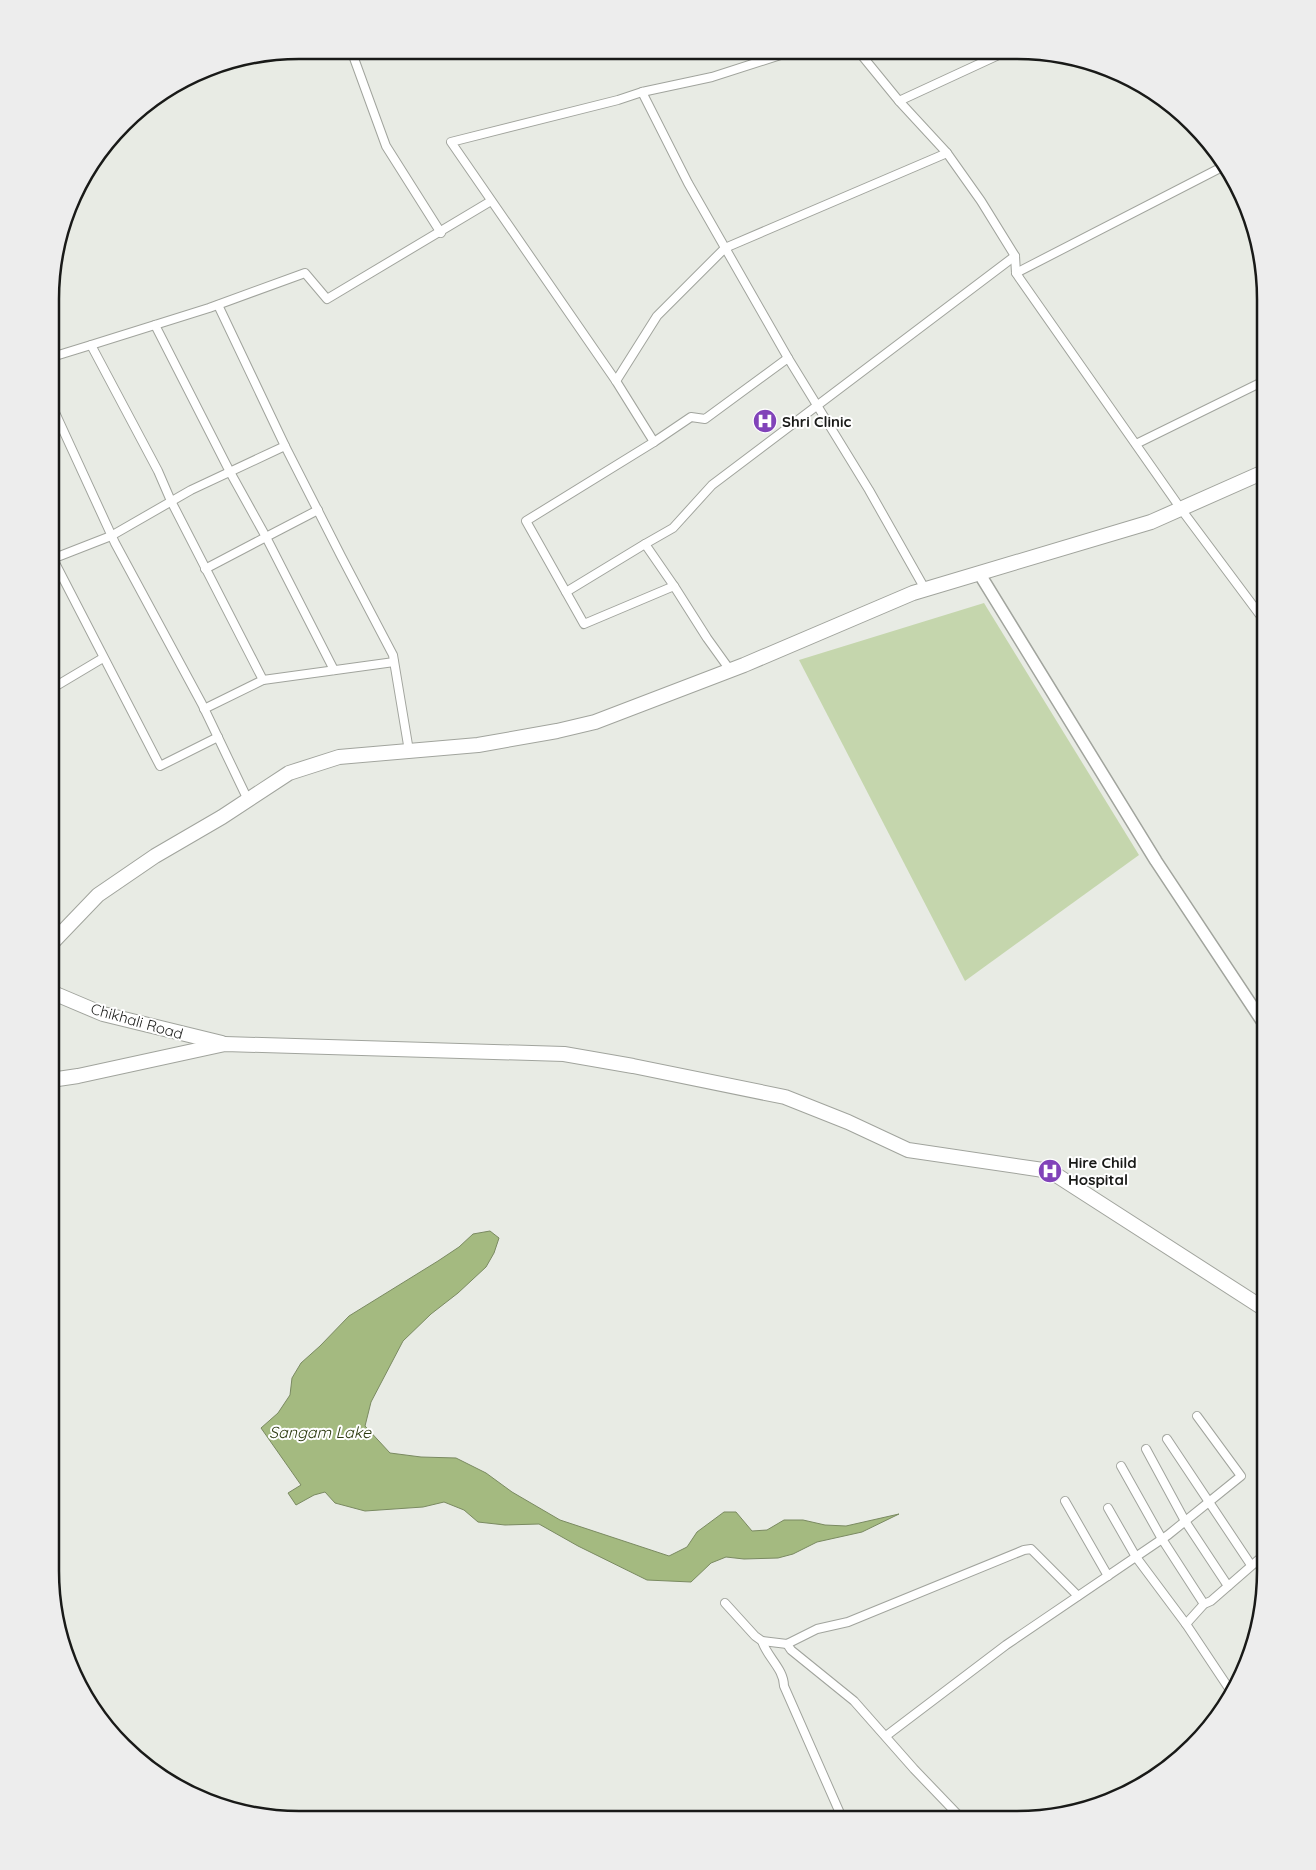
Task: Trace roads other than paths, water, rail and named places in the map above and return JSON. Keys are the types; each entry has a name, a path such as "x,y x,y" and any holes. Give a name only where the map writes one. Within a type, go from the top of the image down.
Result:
{"highway":[{"path":"59,936 98,895 156,856 222,817 289,773 338,757 478,745 558,731 595,722 730,670 913,593 1150,522 1257,475"},
{"name":"Chikhali Road","path":"59,995 103,1014 225,1044"},
{"path":"59,1079 225,1044 564,1054 785,1097 848,1122 908,1150 1050,1171 1257,1304"}],"main road":[{"path":"979,573 1156,861 1257,1012"}],"street":[{"path":"354,59 386,146 441,233"},
{"path":"654,442 616,382 451,142 618,100 642,92 712,77 768,59"},
{"path":"864,59 899,101 947,153 981,201 1015,256 1016,273 1181,509 1257,611"},
{"path":"899,101 990,59"},
{"path":"642,92 688,183 725,248 788,358 869,490 925,589"},
{"path":"616,382 657,316 725,248 947,153"},
{"path":"1016,273 1218,167"},
{"path":"59,355 218,305 304,273 327,299 441,233 490,201"},
{"path":"566,592 673,528 712,485 1015,256"},
{"path":"218,305 285,446 393,655 409,751"},
{"path":"155,325 334,670"},
{"path":"91,345 158,471 171,502 263,680"},
{"path":"674,586 584,624 526,521 691,417 705,420 788,358"},
{"path":"1136,444 1257,384"},
{"path":"59,421 111,536 204,709 248,800"},
{"path":"59,555 111,536 171,502 285,446"},
{"path":"206,569 318,510"},
{"path":"645,544 730,670"},
{"path":"59,572 160,766 218,737"},
{"path":"59,685 103,658"},
{"path":"204,709 263,680 394,662"},
{"path":"886,1736 1006,1645 1162,1539 1241,1476 1197,1416"},
{"path":"1166,1439 1251,1565"},
{"path":"1146,1449 1185,1521 1228,1586"},
{"path":"1120,1466 1162,1539 1204,1604"},
{"path":"1065,1501 1108,1576"},
{"path":"1108,1508 1136,1557 1186,1624 1228,1687"},
{"path":"725,1603 755,1636 762,1640 787,1644 817,1629 848,1622 1024,1550 1031,1549 1078,1596"},
{"path":"1186,1624 1204,1604 1211,1601 1257,1561"},
{"path":"762,1640 764,1647 784,1679 784,1686 839,1811"},
{"path":"787,1644 791,1650 854,1701 954,1811"}],"water":[{"name":"Sangam Lake","path":"490,1231 499,1238 494,1253 486,1267 458,1293 431,1314 403,1341 371,1402 365,1426 390,1453 421,1457 456,1458 486,1473 512,1492 560,1520 669,1556 687,1547 697,1532 724,1512 736,1512 752,1531 767,1530 784,1520 803,1520 825,1525 846,1526 899,1514 862,1532 817,1542 793,1554 778,1558 744,1559 726,1557 711,1563 691,1582 647,1580 578,1546 539,1524 505,1525 478,1522 464,1510 444,1502 423,1507 365,1511 335,1503 325,1492 314,1495 296,1505 288,1493 301,1485 261,1428 278,1413 290,1395 292,1378 301,1363 349,1316 438,1261 459,1247 473,1234"}],"place":[{"name":"Shri Clinic","path":"765,421"},
{"name":"Hire Child Hospital","path":"1050,1171"}]}
